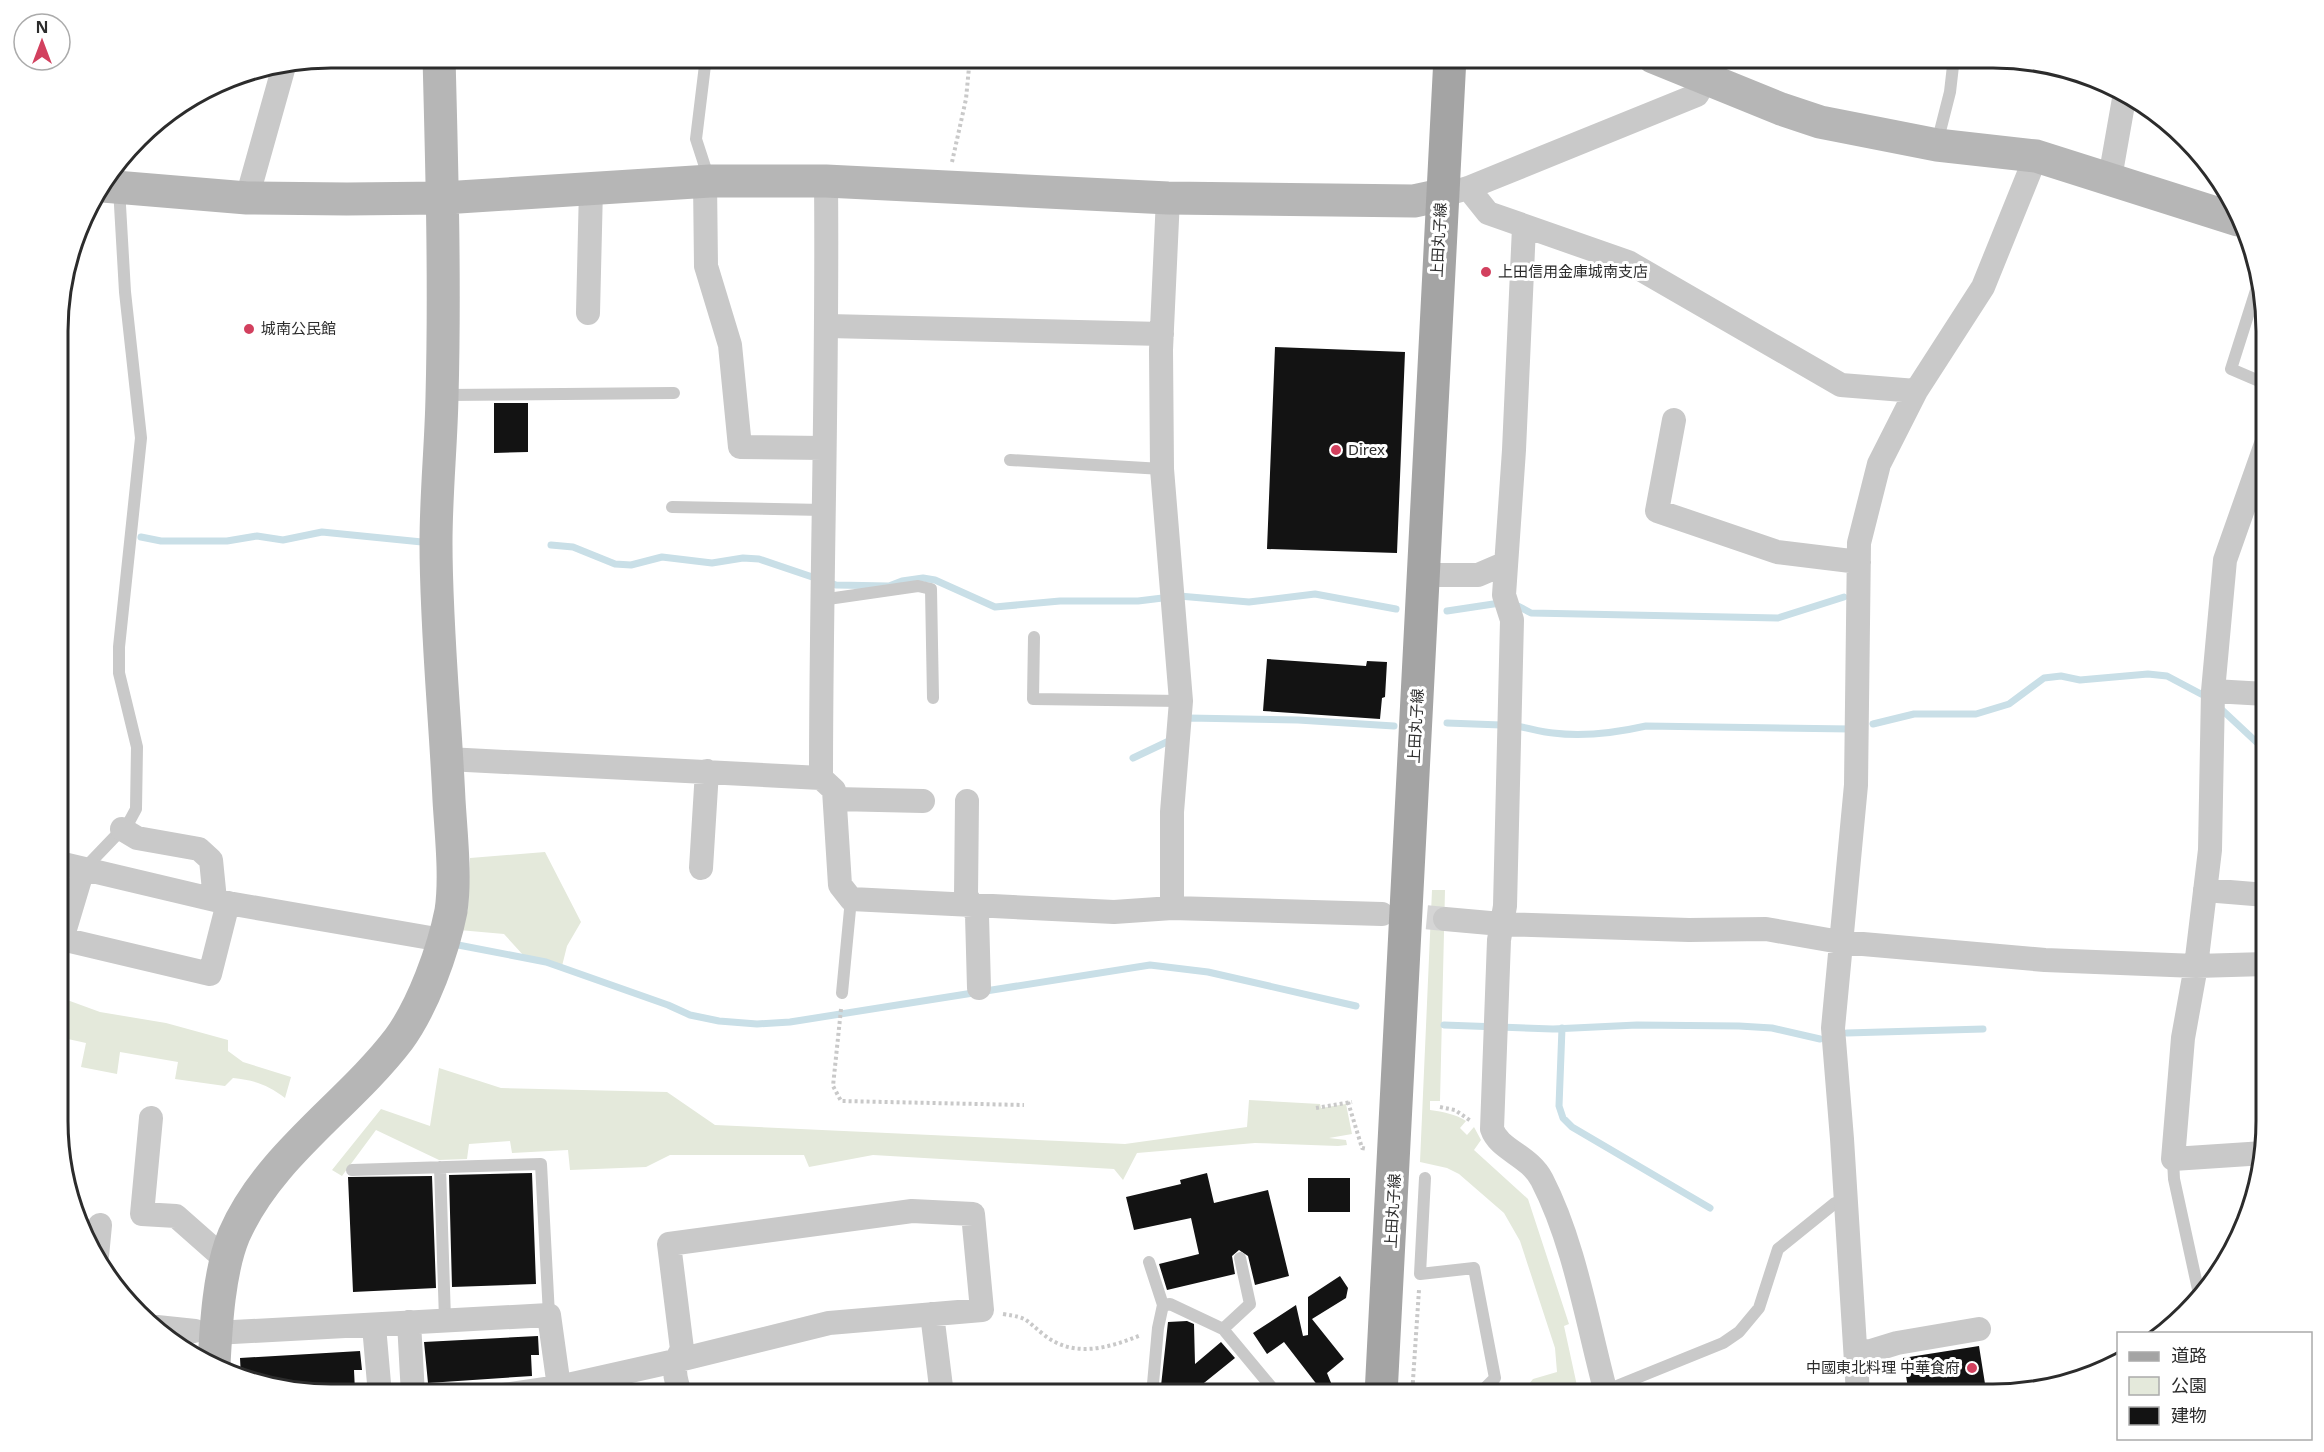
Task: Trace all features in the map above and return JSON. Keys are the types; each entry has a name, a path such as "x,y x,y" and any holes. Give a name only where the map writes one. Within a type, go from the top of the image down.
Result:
{"main road":[{"name":"上田丸子線","path":"1382,1384 1396,1140 1423,575 1455,192 1450,68"}],"street":[{"path":"208,1343 234,1235 252,1204 288,1156 358,1085 400,1037 429,983 451,909 447,759 436,543 442,395 443,198 439,68"},
{"path":"111,187 247,198 443,198 707,181 826,181 1168,198 1414,201 1455,192 1697,95 1710,68"},
{"path":"1712,68 1781,109 1820,122 1937,145 2036,156 2231,218"},
{"path":"247,198 282,73"},
{"path":"2110,178 2123,102"},
{"path":"1857,1384 1833,1028 1856,785 1858,543 1879,464 1916,391 1983,287 2036,156"},
{"path":"707,181 706,266 730,345 740,447 823,448"},
{"path":"821,778 823,448 828,326 826,181"},
{"path":"588,313 591,188"},
{"path":"1455,192 1488,213 1628,262 1841,385 1916,391"},
{"path":"1168,198 1162,334 1162,469 1181,701 1172,812 1172,908"},
{"path":"1524,227 1515,450 1504,595 1512,620 1505,906 1501,924 1493,1133 1498,1141 1532,1165 1558,1216 1600,1384"},
{"path":"828,326 1162,334"},
{"path":"1674,420 1657,511 1777,552 1859,562"},
{"path":"2254,1154 2173,1159 2183,1038 2196,966 2210,850 2213,691 2225,560 2256,472"},
{"path":"1423,575 1478,575 1506,563"},
{"path":"2213,691 2256,693"},
{"path":"447,759 821,778 834,790 840,885 851,899 971,903 1114,912 1172,908 1382,914"},
{"path":"701,868 707,771"},
{"path":"835,799 923,801"},
{"path":"967,801 966,896 977,915 979,988"},
{"path":"68,940 210,974 221,902 211,860 199,849 137,838 122,829"},
{"path":"68,865 221,902 442,940"},
{"path":"68,919 83,869"},
{"path":"2205,890 2256,894"},
{"path":"1445,919 1501,924 1689,930 1766,929 1840,942 2045,960 2196,966 2256,964"},
{"path":"151,1118 142,1214 176,1216 226,1261"},
{"path":"576,1384 675,1361 829,1323 982,1310 973,1214 912,1211 669,1244 682,1349 675,1361 674,1377 677,1384"},
{"path":"98,1244 100,1225"},
{"path":"932,1314 941,1384"},
{"path":"174,1332 208,1343 445,1319 549,1315 550,1384"},
{"path":"409,1322 412,1384"},
{"path":"374,1326 379,1384"},
{"path":"1856,1352 1871,1352 1897,1343 1979,1329"}],"lane":[{"path":"705,68 696,139 707,181"},
{"path":"1937,145 1950,92 1953,68"},
{"path":"83,869 122,829 136,809 138,799 137,747 119,673 119,647 141,438 111,187"},
{"path":"2254,297 2231,369 2256,380"},
{"path":"442,395 674,393"},
{"path":"1010,460 1162,469"},
{"path":"672,507 823,510"},
{"path":"821,600 918,586 931,589 933,698"},
{"path":"1034,637 1033,699 1181,701"},
{"path":"842,993 851,899"},
{"path":"2173,1159 2174,1179 2197,1287"},
{"path":"352,1170 541,1164 549,1315"},
{"path":"440,1167 445,1319"},
{"path":"1425,1178 1420,1274 1474,1268 1495,1378 1489,1384"},
{"path":"1622,1384 1724,1343 1739,1332 1759,1308 1778,1249 1835,1203 1846,1200"},
{"path":"1223,1329 1250,1304 1240,1258"},
{"path":"1149,1262 1163,1305 1158,1328 1153,1384"},
{"path":"1163,1305 1170,1304 1223,1329 1269,1384"}],"path":[{"path":"944,187 957,145 968,68"},
{"path":"842,993 833,1086 841,1101 1024,1105"},
{"path":"1316,1108 1350,1102 1360,1141"},
{"path":"1440,1107 1455,1110 1483,1131 1493,1133"},
{"path":"1413,1384 1420,1274"},
{"path":"982,1310 1026,1317 1044,1336 1072,1348 1098,1350 1158,1328"}],"green space":[{"path":"545,852 581,922 567,946 562,966 524,956 504,934 459,930 468,910 470,858"},
{"path":"1432,890 1445,890 1440,1101 1430,1101 1430,1110 1466,1121 1460,1128 1467,1135 1474,1127 1481,1140 1474,1150 1528,1199 1569,1324 1564,1326 1577,1384 1529,1384 1533,1379 1557,1372 1555,1348 1520,1241 1504,1213 1459,1174 1447,1168 1420,1162"},
{"path":"68,1000 100,1012 166,1023 228,1040 228,1051 243,1062 291,1077 285,1098 267,1086 241,1079 233,1078 225,1086 175,1079 178,1062 120,1052 117,1074 81,1067 86,1043 68,1039"},
{"path":"439,1068 501,1088 667,1092 715,1125 1125,1144 1247,1127 1249,1100 1320,1104 1321,1108 1346,1104 1352,1134 1329,1138 1346,1140 1347,1145 1338,1146 1255,1143 1137,1153 1123,1180 1114,1169 873,1155 809,1167 804,1155 670,1155 646,1167 570,1170 568,1150 512,1153 510,1141 469,1144 467,1159 439,1160 376,1130 342,1176 332,1170 381,1109 430,1126"}],"building":[{"name":"Direx","path":"1275,347 1405,352 1397,553 1267,549"},
{"path":"494,403 528,403 528,452 494,453"},
{"path":"1267,659 1366,666 1367,661 1387,662 1385,697 1382,698 1380,719 1263,711"},
{"path":"532,1173 536,1284 452,1287 449,1175"},
{"path":"1207,1173 1214,1203 1268,1190 1289,1276 1255,1285 1248,1256 1239,1250 1232,1256 1235,1274 1167,1290 1159,1264 1199,1254 1191,1218 1134,1230 1126,1197 1181,1184 1180,1180"},
{"path":"432,1176 436,1288 353,1292 348,1177"},
{"path":"1308,1178 1350,1178 1350,1212 1308,1212"},
{"path":"1340,1276 1348,1288 1346,1298 1312,1319 1344,1359 1327,1373 1332,1384 1316,1384 1284,1342 1267,1354 1253,1333 1296,1305 1303,1336 1308,1335 1308,1297"},
{"path":"1187,1321 1194,1324 1195,1364 1221,1342 1235,1358 1203,1384 1161,1384 1168,1322"},
{"path":"538,1336 539,1355 531,1355 532,1376 428,1383 424,1342"},
{"path":"1979,1346 1985,1384 1907,1384 1903,1358"},
{"path":"360,1351 362,1370 354,1370 355,1384 314,1384 246,1371 241,1369 240,1358"}],"waterway":[{"path":"141,537 161,541 227,541 257,536 283,540 322,532 422,542"},
{"path":"551,545 573,547 615,564 631,565 662,557 712,563 743,558 759,559 836,585 889,586 902,581 923,578 935,580 995,607 1060,601 1138,601 1179,596 1249,602 1315,594 1396,609"},
{"path":"1516,605 1531,613 1778,618 1844,597"},
{"path":"1447,611 1500,603"},
{"path":"1873,724 1914,714 1976,714 2009,704 2044,678 2061,676 2080,680 2148,674 2167,676 2201,694"},
{"path":"2220,708 2256,742"},
{"path":"1185,722 1188,718 1298,720 1394,726"},
{"path":"1447,723 1501,725"},
{"path":"1516,726 1576,735 1646,726 1851,729"},
{"path":"1133,758 1171,740"},
{"path":"453,944 546,962 690,1015 719,1021 757,1024 790,1022 1150,965 1208,972 1356,1006"},
{"path":"1444,1025 1553,1029 1637,1025 1739,1026 1772,1028 1820,1039"},
{"path":"1562,1028 1559,1106 1563,1118 1572,1127 1710,1208"},
{"path":"1847,1033 1983,1029"}],"tunnel":[{"path":"1391,914 1445,919"}],"place":[{"name":"上田信用金庫城南支店","path":"1486,272"},
{"name":"城南公民館","path":"249,329"},
{"name":"Direx","path":"1336,450"},
{"name":"中國東北料理 中華食府","path":"1972,1368"}]}
